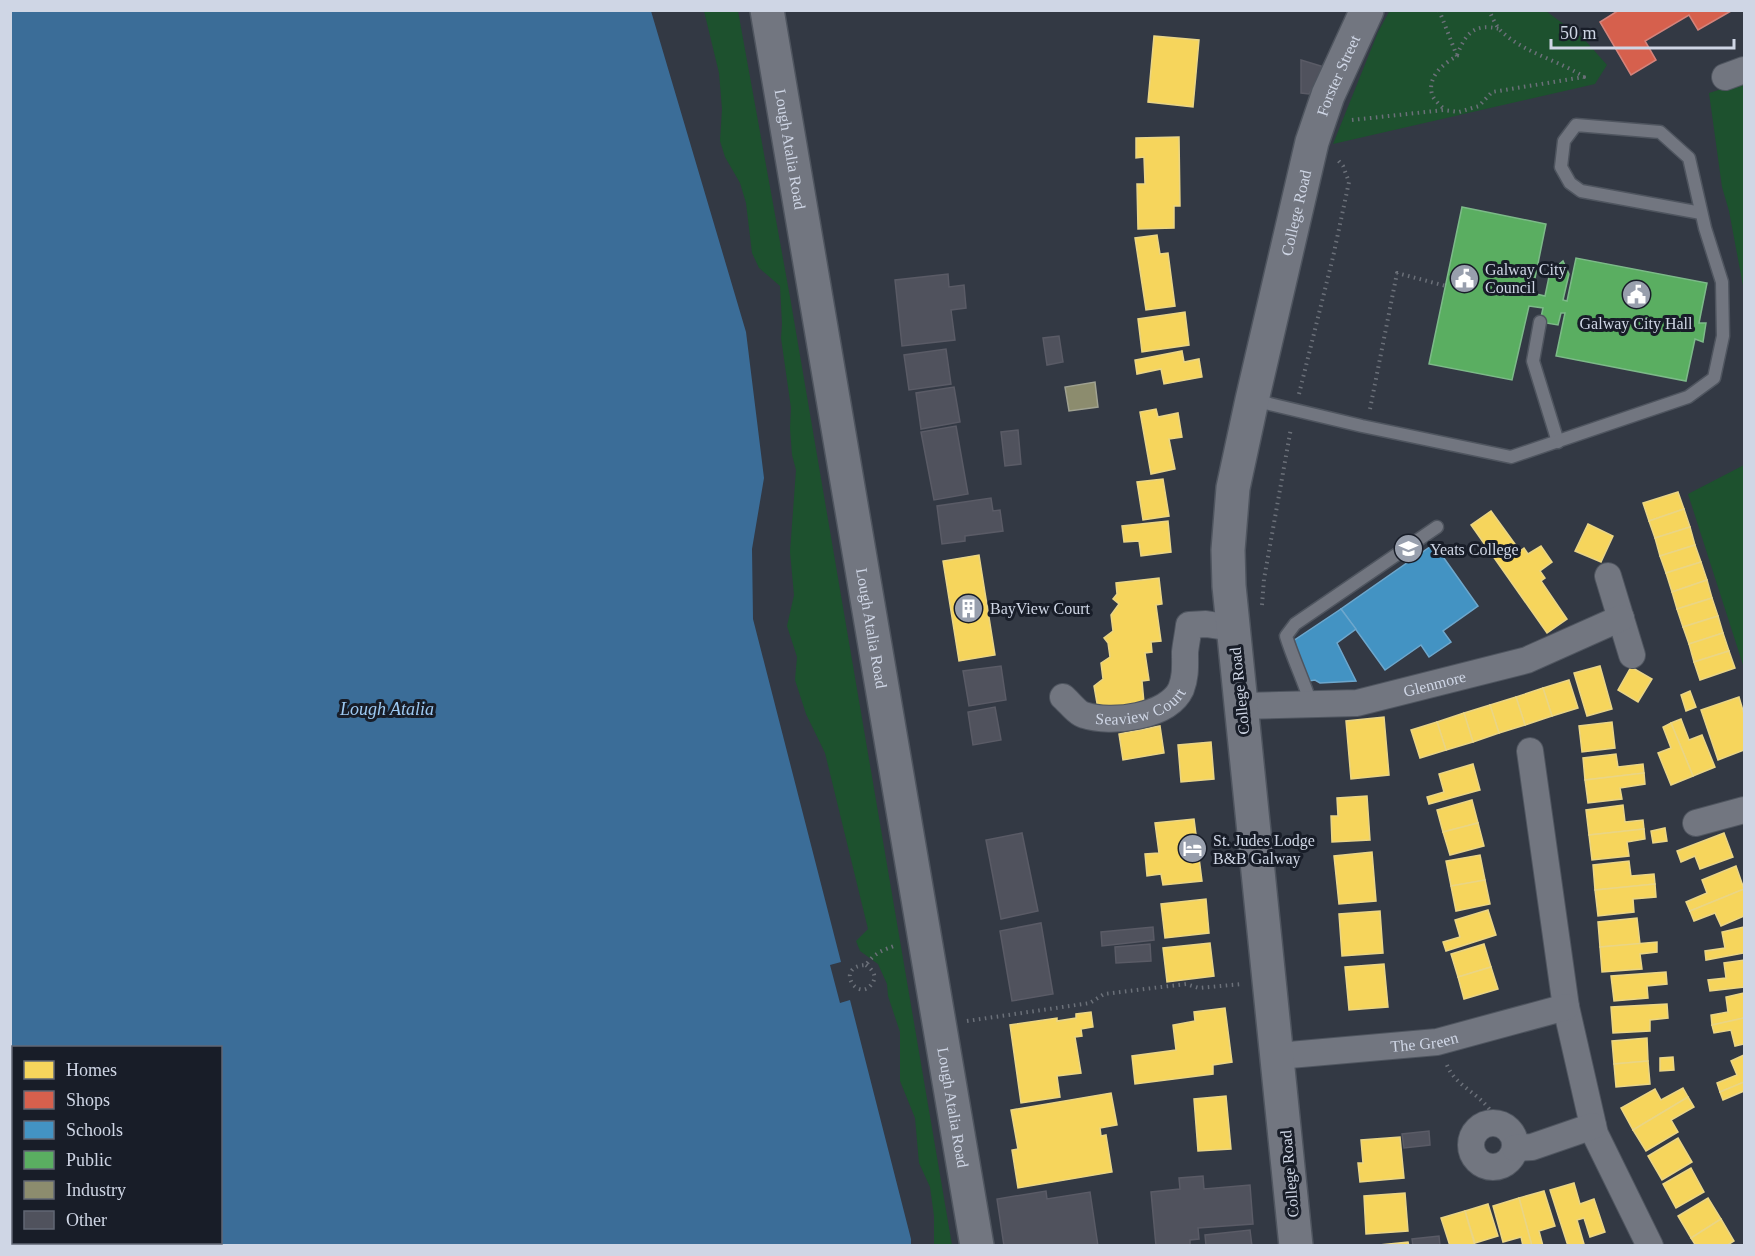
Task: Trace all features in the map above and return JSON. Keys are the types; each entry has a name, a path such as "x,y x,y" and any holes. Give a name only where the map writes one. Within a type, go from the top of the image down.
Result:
{"main road":[{"name":"Lough Atalia Road","path":"767,10 977,1245"},
{"name":"Forster Street","path":"1312,142 1328,95 1367,10"},
{"name":"College Road","path":"1296,1245 1229,586 1233,488 1312,142"}],"street":[{"path":"1608,576 1632,655"},
{"name":"Glenmore","path":"1241,706 1356,703 1527,660 1621,618"},
{"name":"Seaview Court","path":"1063,697 1082,715 1106,718 1130,717 1169,705 1180,691 1186,672 1185,651 1189,625 1206,624 1233,628"},
{"path":"1530,751 1566,1007 1595,1134 1650,1245"},
{"path":"1696,823 1744,810"},
{"name":"The Green","path":"1278,1056 1437,1042 1566,1007"},
{"path":"1486,1124 1500,1124 1512,1133 1515,1148 1513,1155 1503,1165 1488,1166 1476,1159 1471,1146 1475,1132 1486,1124"},
{"path":"1515,1148 1532,1148 1593,1125"}],"lane":[{"path":"1252,400 1328,419 1512,457 1688,397 1714,378 1723,336 1722,282 1701,213 1689,158 1660,132 1576,125 1564,141 1561,167 1570,183 1581,191 1701,213"},
{"path":"1540,322 1533,361 1558,442"},
{"path":"1311,704 1305,682 1286,636 1295,624 1437,527"}],"path":[{"path":"1439,10 1457,56"},
{"path":"1352,120 1444,110 1459,112 1479,106 1492,92 1584,77 1562,64 1522,47 1500,29 1489,10"},
{"path":"1444,110 1432,96 1431,82 1443,64 1457,56 1464,37 1475,29 1491,27 1500,29"},
{"path":"1369,412 1396,273 1446,286"},
{"path":"1263,615 1264,579 1292,425 1281,424"},
{"path":"1256,600 1262,605"},
{"path":"866,965 872,956 902,944"},
{"path":"858,965 866,965 872,969 874,977 872,984 866,989 858,989 852,985 849,977 858,965"},
{"path":"939,1024 1090,1003 1104,994 1186,984 1199,988 1270,982"},
{"path":"1437,1042 1449,1071 1464,1088 1485,1104 1500,1124"}],"green space":[{"path":"1390,10 1546,11 1584,39 1607,65 1595,84 1333,144 1378,32"},
{"path":"704,11 738,11 790,297 952,1245 934,1245 934,1216 930,1187 919,1163 915,1118 900,1081 900,1032 888,996 887,984 878,964 860,951 856,941 868,929 825,753 806,714 795,680 797,657 787,626 794,595 790,552 796,470 792,455 791,408 781,338 780,286 759,268 752,253 746,203 740,183 725,157 720,141 722,109 719,73"},
{"path":"1744,82 1744,291 1729,211 1722,187 1709,93"},
{"path":"1744,465 1744,668 1688,494"}],"water":[{"name":"Lough Atalia","path":"10,11 651,11 746,332 764,478 752,549 753,619 841,962 830,965 840,1003 850,1000 911,1245 11,1245"}],"building: Homes":[{"path":"1154,36 1199,40 1193,107 1148,102"},
{"path":"1179,137 1180,206 1174,206 1174,228 1138,229 1137,184 1145,184 1144,157 1136,158 1136,138"},
{"path":"1157,235 1160,254 1168,253 1175,306 1146,310 1135,238"},
{"path":"1185,312 1189,345 1142,352 1138,319"},
{"path":"1182,351 1184,362 1199,359 1202,377 1164,384 1161,369 1137,374 1135,360"},
{"path":"1156,409 1158,417 1178,413 1182,437 1169,439 1175,469 1151,474 1140,412"},
{"path":"1163,479 1169,516 1143,520 1137,482"},
{"path":"1678,492 1684,509 1649,521 1643,503"},
{"path":"1684,509 1690,527 1655,538 1649,521"},
{"path":"1491,511 1520,551 1524,548 1528,554 1541,546 1552,562 1540,571 1545,578 1541,581 1567,619 1547,633 1471,525"},
{"path":"1168,521 1171,552 1141,556 1139,541 1124,542 1122,526"},
{"path":"1588,524 1613,536 1601,562 1575,551"},
{"path":"1690,527 1695,545 1660,556 1655,538"},
{"path":"1695,545 1701,562 1666,573 1660,556"},
{"name":"BayView Court","path":"979,555 995,655 959,661 943,561"},
{"path":"1701,562 1707,580 1672,592 1666,573"},
{"path":"1159,578 1162,604 1156,605 1161,641 1151,642 1152,652 1145,653 1149,680 1142,681 1144,703 1098,709 1094,686 1103,679 1101,663 1110,657 1108,643 1104,638 1113,631 1111,615 1119,604 1113,599 1117,594 1116,583"},
{"path":"1707,580 1712,598 1677,609 1672,592"},
{"path":"1712,598 1718,616 1683,627 1677,609"},
{"path":"1718,616 1723,633 1689,644 1683,627"},
{"path":"1723,633 1729,651 1694,662 1689,644"},
{"path":"1729,651 1735,668 1700,680 1694,662"},
{"path":"1600,666 1612,709 1587,716 1574,673"},
{"path":"1631,667 1652,679 1638,702 1618,690"},
{"path":"1569,680 1578,708 1552,716 1543,688"},
{"path":"1543,688 1552,716 1525,725 1516,697"},
{"path":"1690,691 1696,707 1686,711 1681,695"},
{"path":"1516,697 1525,725 1499,733 1490,705"},
{"path":"1739,697 1744,714 1744,750 1718,760 1701,710"},
{"path":"1490,705 1499,733 1473,742 1464,713"},
{"path":"1464,713 1473,742 1446,750 1437,722"},
{"path":"1384,717 1389,775 1351,779 1346,721"},
{"path":"1681,719 1689,740 1702,735 1715,767 1693,776 1671,723"},
{"path":"1437,722 1446,750 1420,758 1411,730"},
{"path":"1612,722 1615,748 1582,752 1579,726"},
{"path":"1671,723 1693,776 1671,785 1658,753 1671,748 1663,727"},
{"path":"1160,726 1164,753 1123,760 1119,734"},
{"path":"1211,742 1214,779 1181,782 1178,745"},
{"path":"1616,754 1618,767 1643,764 1644,773 1585,780 1583,758"},
{"path":"1473,764 1480,790 1429,804 1427,797 1444,792 1439,774"},
{"path":"1644,773 1645,784 1620,788 1622,799 1588,803 1585,780"},
{"path":"1367,796 1370,840 1332,842 1331,816 1338,816 1337,798"},
{"path":"1472,800 1478,823 1443,832 1437,810"},
{"path":"1623,805 1625,822 1643,820 1644,829 1589,835 1586,810"},
{"path":"1194,819 1202,881 1163,885 1161,874 1147,876 1145,854 1159,853 1155,823"},
{"path":"1478,823 1484,846 1450,855 1443,832"},
{"path":"1665,828 1667,841 1653,843 1651,831"},
{"path":"1644,829 1645,839 1627,842 1629,856 1592,860 1589,835"},
{"path":"1724,833 1733,857 1700,869 1695,856 1681,862 1677,851"},
{"path":"1372,852 1376,901 1339,904 1334,856"},
{"path":"1480,855 1485,880 1451,886 1446,861"},
{"path":"1629,861 1631,876 1654,874 1655,884 1595,890 1593,865"},
{"path":"1736,866 1744,889 1690,911 1686,902 1707,893 1702,880"},
{"path":"1485,880 1490,904 1456,911 1451,886"},
{"path":"1655,884 1656,897 1633,899 1634,912 1598,916 1595,890"},
{"path":"1744,889 1744,916 1721,926 1715,913 1694,921 1690,911"},
{"path":"1206,899 1209,933 1165,938 1161,904"},
{"path":"1488,910 1496,935 1446,951 1443,942 1460,937 1455,920"},
{"path":"1380,911 1383,953 1342,956 1339,914"},
{"path":"1637,918 1640,944 1600,947 1598,922"},
{"path":"1744,927 1744,953 1706,960 1705,951 1725,948 1722,932"},
{"path":"1657,942 1657,952 1640,954 1642,969 1602,972 1600,947"},
{"path":"1210,943 1214,976 1167,982 1163,948"},
{"path":"1484,944 1491,967 1458,977 1451,954"},
{"path":"1744,960 1744,987 1710,991 1708,980 1726,978 1724,963"},
{"path":"1384,964 1388,1007 1349,1010 1345,967"},
{"path":"1491,967 1498,989 1464,999 1458,977"},
{"path":"1666,972 1667,984 1647,986 1648,998 1614,1001 1611,976"},
{"path":"1744,993 1744,1018 1712,1025 1711,1015 1728,1012 1726,997"},
{"path":"1667,1004 1668,1018 1650,1020 1650,1031 1613,1033 1611,1007"},
{"path":"1225,1008 1232,1062 1213,1065 1213,1074 1135,1084 1132,1056 1176,1050 1173,1025 1195,1021 1194,1012"},
{"path":"1091,1012 1093,1027 1081,1029 1082,1036 1075,1037 1081,1073 1057,1076 1060,1097 1021,1103 1010,1025 1057,1018 1057,1021 1076,1018 1076,1014"},
{"path":"1744,1018 1744,1044 1735,1046 1731,1030 1714,1033 1712,1025"},
{"path":"1647,1038 1648,1061 1614,1064 1612,1041"},
{"path":"1744,1055 1744,1082 1720,1092 1717,1083 1737,1075 1731,1061"},
{"path":"1673,1057 1674,1070 1660,1071 1660,1058"},
{"path":"1648,1061 1650,1084 1616,1087 1614,1064"},
{"path":"1744,1082 1744,1091 1723,1100 1720,1092"},
{"path":"1683,1088 1688,1097 1633,1130 1621,1108 1655,1089 1661,1100"},
{"path":"1111,1093 1117,1125 1100,1128 1101,1136 1106,1135 1112,1172 1018,1188 1012,1150 1018,1149 1011,1110"},
{"path":"1226,1096 1231,1149 1198,1151 1194,1099"},
{"path":"1688,1097 1694,1107 1671,1120 1678,1132 1646,1151 1633,1130"},
{"path":"1400,1137 1404,1178 1360,1182 1358,1163 1363,1163 1361,1140"},
{"path":"1678,1138 1692,1162 1662,1180 1648,1156"},
{"path":"1691,1168 1704,1192 1676,1208 1663,1184"},
{"path":"1574,1183 1580,1204 1594,1199 1605,1232 1590,1237 1584,1218 1577,1220 1584,1244 1581,1246 1568,1246 1550,1190"},
{"path":"1544,1191 1555,1226 1539,1231 1543,1246 1532,1246 1519,1198"},
{"path":"1405,1193 1408,1231 1366,1234 1364,1196"},
{"path":"1519,1198 1532,1246 1523,1246 1521,1237 1503,1242 1493,1206"},
{"path":"1708,1198 1721,1219 1691,1238 1678,1216"},
{"path":"1488,1204 1498,1236 1475,1243 1465,1211"},
{"path":"1465,1211 1475,1246 1450,1246 1441,1218"},
{"path":"1721,1219 1734,1241 1726,1246 1696,1246 1691,1238"},
{"path":"1408,1242 1409,1246 1369,1246"}],"building: Shops":[{"path":"1619,10 1731,11 1698,30 1689,15 1645,41 1656,60 1631,75 1600,22"}],"building: Schools":[{"path":"1434,544 1478,606 1443,631 1451,642 1429,657 1421,645 1385,670 1341,609"},
{"path":"1341,609 1356,629 1337,643 1356,681 1320,683 1315,680 1309,681 1290,643"}],"building: Public":[{"name":"Galway City Hall","path":"1462,207 1546,224 1532,293 1545,296 1550,272 1563,261 1569,274 1563,300 1567,301 1576,258 1707,283 1699,323 1706,323 1703,342 1695,339 1686,381 1556,356 1565,313 1561,313 1558,325 1540,322 1543,308 1529,306 1512,380 1429,364"}],"building: Industry":[{"path":"1095,382 1098,407 1069,411 1065,387"}],"building: Other":[{"path":"1301,60 1324,67 1309,94 1301,93"},
{"path":"948,274 949,287 964,285 966,308 951,310 955,340 902,346 895,280"},
{"path":"1059,336 1063,362 1047,365 1043,338"},
{"path":"946,349 951,384 909,390 904,355"},
{"path":"954,387 960,422 921,429 916,393"},
{"path":"956,426 968,494 934,500 921,432"},
{"path":"1018,430 1021,464 1005,466 1001,432"},
{"path":"991,498 993,511 1000,510 1003,531 965,536 965,541 942,544 937,506"},
{"path":"1001,666 1006,700 969,706 963,671"},
{"path":"995,707 1001,740 973,745 968,712"},
{"path":"1022,833 1038,911 1001,919 986,840"},
{"path":"1041,923 1053,994 1012,1001 1000,931"},
{"path":"1153,927 1154,940 1102,946 1101,932"},
{"path":"1150,944 1151,961 1116,963 1115,947"},
{"path":"1429,1131 1430,1145 1404,1148 1402,1134"},
{"path":"1203,1176 1204,1189 1250,1185 1253,1224 1198,1228 1199,1239 1190,1240 1190,1246 1156,1246 1151,1192 1180,1189 1179,1178"},
{"path":"1046,1191 1047,1199 1090,1192 1098,1246 1004,1246 997,1199"},
{"path":"1250,1230 1252,1246 1206,1246 1205,1235"},
{"path":"1439,1236 1440,1246 1413,1246 1412,1239"}],"place":[{"name":"Galway City Council","path":"1464,278"},
{"name":"Galway City Hall","path":"1636,295"},
{"name":"Yeats College","path":"1409,549"},
{"name":"BayView Court","path":"969,608"},
{"name":"St. Judes Lodge B&B Galway","path":"1192,849"}]}
